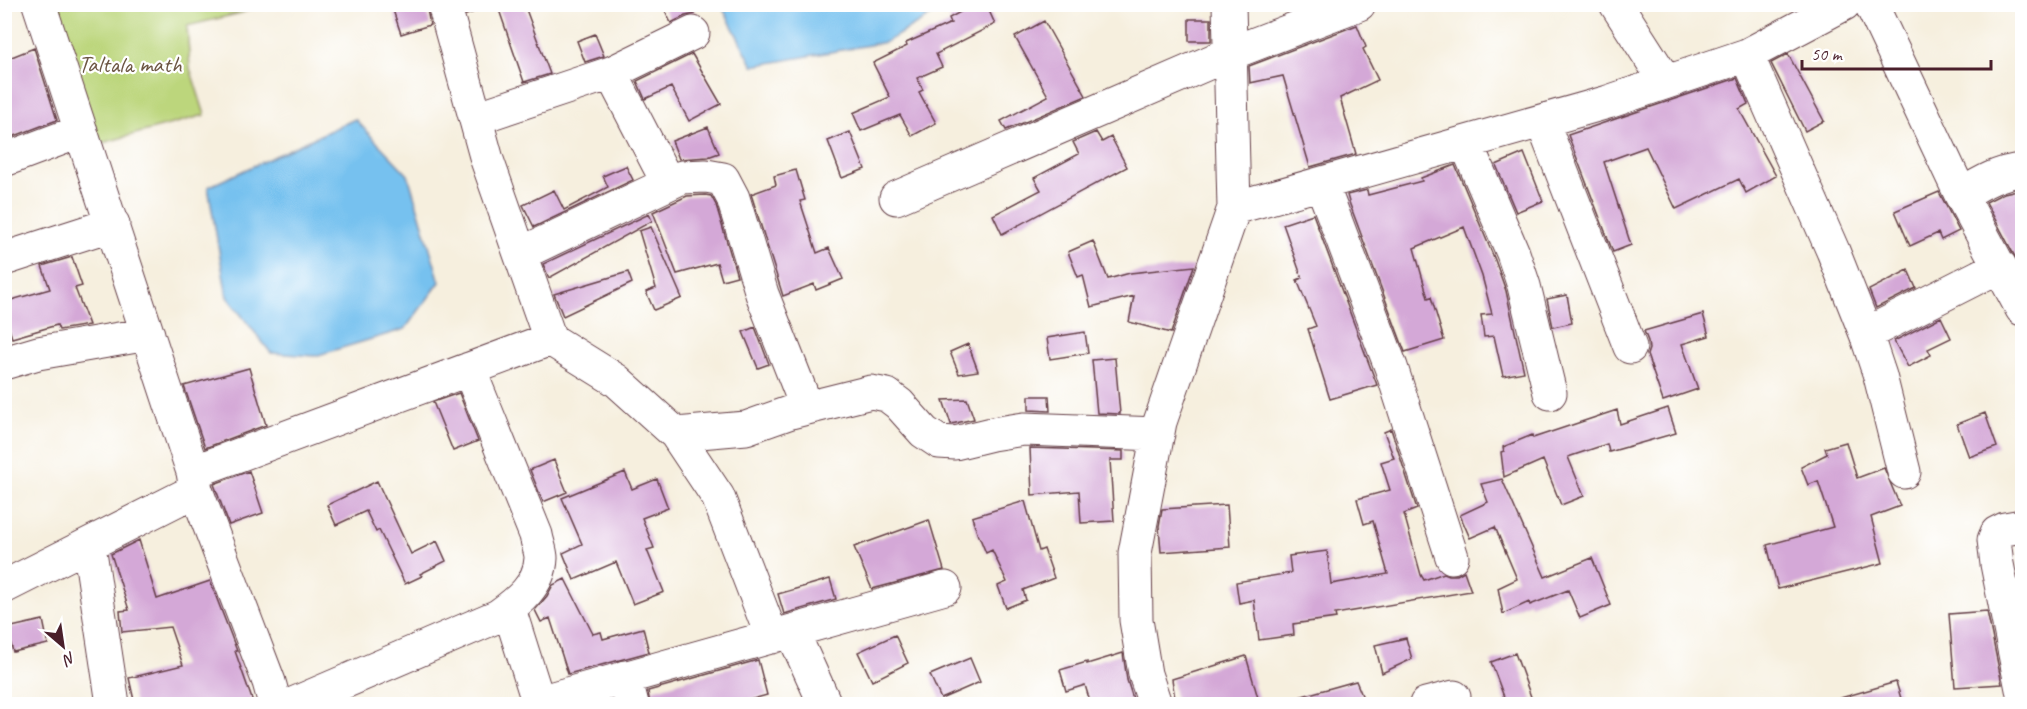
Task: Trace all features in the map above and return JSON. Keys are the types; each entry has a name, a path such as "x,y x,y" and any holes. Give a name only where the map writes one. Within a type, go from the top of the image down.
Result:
{"street":[{"path":"39,4 113,224 194,481 269,682 275,705"},
{"path":"444,4 487,160 550,339 616,381 676,434 718,497 782,634 825,705"},
{"path":"1155,705 1145,674 1136,620 1135,553 1160,422 1234,208 1229,4"},
{"path":"896,198 1229,54 1359,4"},
{"path":"1616,4 1666,82"},
{"path":"1234,208 1322,185 1608,102 1747,55 1810,13 1844,4"},
{"path":"1871,4 1961,195 2022,309"},
{"path":"476,118 611,73 693,33"},
{"path":"1747,55 1833,251 1866,334 1880,376 1904,472"},
{"path":"611,73 668,183"},
{"path":"1542,121 1630,347"},
{"path":"4,160 81,131"},
{"path":"1466,143 1513,253 1524,286 1550,393"},
{"path":"1961,195 1996,175 2007,171 2022,170"},
{"path":"520,254 682,177 706,176 723,179 733,198 762,294 807,408"},
{"path":"1322,185 1392,367 1452,557"},
{"path":"4,259 113,224"},
{"path":"1866,334 2000,266"},
{"path":"4,363 38,353 148,334"},
{"path":"4,587 89,545 194,481 550,339"},
{"path":"293,705 498,616 519,602 537,577 541,557 536,535 470,369"},
{"path":"676,434 746,428 807,408 871,392 886,395 899,404 924,432 939,442 955,443 1024,429 1158,434"},
{"path":"2022,526 2005,529 1997,533 1994,540 1997,564 2019,650 2022,689"},
{"path":"89,545 113,705"},
{"path":"509,609 539,703 628,691 782,634 945,588"}],"green space":[{"name":"Taltala math","path":"48,5 261,5 241,13 187,26 190,68 205,115 95,145"}],"water":[{"path":"721,5 949,5 886,42 753,66"},
{"path":"355,119 408,175 440,282 405,329 315,356 271,353 227,297 208,187"}],"building":[{"path":"391,4 426,4 430,25 401,34"},
{"path":"464,4 482,4 483,9 466,15"},
{"path":"497,4 524,4 550,74 524,82"},
{"path":"662,4 690,4 695,14 671,23"},
{"path":"975,4 986,4 995,24 936,54 942,67 917,78 923,90 919,92 936,123 912,136 900,115 861,131 853,113 890,97 873,63 907,46 906,43 951,23 949,18"},
{"path":"1189,19 1211,19 1211,41 1189,41"},
{"path":"1044,21 1086,96 1006,130 1001,121 1048,96 1015,37"},
{"path":"1357,25 1366,47 1363,49 1378,80 1340,98 1356,154 1310,167 1283,76 1250,83 1249,66"},
{"path":"595,34 604,56 585,62 577,41"},
{"path":"34,48 57,120 4,140 4,60"},
{"path":"692,54 721,104 689,121 671,87 645,99 637,81"},
{"path":"1788,54 1824,121 1805,131 1771,63"},
{"path":"1737,78 1748,104 1739,109 1776,176 1746,193 1739,179 1676,209 1646,147 1604,162 1631,245 1613,252 1568,135"},
{"path":"708,127 719,153 708,157 679,159 672,141"},
{"path":"850,132 865,169 842,178 828,141"},
{"path":"1096,132 1102,142 1111,137 1127,167 1002,234 993,215 1041,190 1034,178 1079,154 1073,142"},
{"path":"1524,153 1543,201 1516,212 1496,165"},
{"path":"1455,165 1506,291 1524,372 1503,376 1494,336 1484,337 1481,315 1492,314 1482,276 1464,227 1414,248 1428,298 1431,297 1444,340 1405,352 1349,202 1347,195 1367,190 1368,195 1422,181 1421,178"},
{"path":"626,166 633,180 534,227 523,205 554,190 564,210 608,187 603,176"},
{"path":"796,170 805,200 800,201 817,253 829,248 843,279 816,290 814,284 783,296 751,194 776,185 774,176"},
{"path":"2022,189 2022,270 1986,202 2004,193"},
{"path":"1939,192 1959,231 1941,240 1938,233 1910,246 1895,211"},
{"path":"687,196 711,196 716,205 737,276 722,280 717,263 677,274 653,212"},
{"path":"649,214 652,221 549,278 543,264"},
{"path":"1313,214 1377,385 1330,399 1308,329 1316,326 1297,280 1302,278 1283,224"},
{"path":"651,227 682,298 654,310 646,292 656,288 639,231"},
{"path":"1093,241 1108,279 1130,273 1194,266 1171,333 1129,322 1134,296 1091,307 1083,275 1078,277 1068,252"},
{"path":"72,257 82,286 75,288 89,325 59,330 57,325 12,338 4,312 4,302 50,289 42,266"},
{"path":"1908,270 1916,288 1876,308 1869,290"},
{"path":"628,272 632,283 563,316 554,294"},
{"path":"1567,295 1572,323 1553,327 1547,299"},
{"path":"1703,314 1709,336 1682,344 1698,389 1663,401 1647,355 1648,341 1644,331"},
{"path":"1941,317 1951,338 1928,349 1931,355 1908,367 1894,341"},
{"path":"755,327 769,364 758,368 743,332"},
{"path":"1085,332 1088,353 1050,359 1047,338"},
{"path":"968,344 978,371 959,374 950,352"},
{"path":"1115,358 1120,414 1097,413 1092,360"},
{"path":"249,368 266,425 205,448 184,386"},
{"path":"459,393 478,441 453,451 433,402"},
{"path":"1029,396 1049,396 1050,411 1029,410"},
{"path":"967,399 974,419 951,424 943,400"},
{"path":"1668,408 1676,433 1609,452 1607,444 1568,457 1584,496 1561,505 1543,460 1504,477 1501,452 1504,451 1503,447 1532,435 1533,438 1617,410 1620,424"},
{"path":"1985,413 1997,447 1969,457 1957,424"},
{"path":"1391,429 1417,509 1404,514 1421,575 1424,580 1444,573 1457,575 1464,571 1471,591 1335,614 1336,618 1293,624 1294,635 1259,640 1254,600 1239,603 1236,582 1291,573 1289,556 1327,551 1331,584 1388,574 1373,521 1364,524 1357,499 1390,490 1381,462 1394,458 1384,432"},
{"path":"1846,442 1857,478 1884,468 1900,506 1871,517 1883,563 1778,589 1767,545 1833,527 1818,481 1808,485 1801,467 1827,454 1825,448"},
{"path":"1030,448 1123,451 1123,460 1110,460 1114,521 1081,523 1079,491 1032,495"},
{"path":"554,460 567,492 543,502 530,470"},
{"path":"249,471 263,513 229,525 214,484"},
{"path":"625,472 632,489 657,479 668,508 642,518 654,548 647,550 664,592 633,604 616,562 574,580 563,553 582,544 562,498"},
{"path":"1502,479 1545,577 1592,558 1611,605 1580,618 1568,590 1530,605 1529,602 1503,614 1498,588 1517,579 1495,527 1470,538 1460,515 1488,502 1481,484"},
{"path":"377,481 411,554 437,541 446,561 405,584 379,530 376,532 366,511 336,525 327,505"},
{"path":"1025,501 1039,551 1044,549 1054,578 1023,590 1026,600 1006,608 998,586 1007,582 992,550 986,553 972,517"},
{"path":"1227,505 1230,547 1161,552 1159,526 1162,509"},
{"path":"929,520 944,570 872,589 854,547"},
{"path":"139,540 157,599 210,581 237,651 235,651 254,705 135,705 129,678 183,665 170,627 122,632 120,611 129,610 111,554"},
{"path":"565,579 593,634 601,632 603,639 643,628 649,652 568,674 550,618 541,622 535,610 553,585"},
{"path":"830,579 836,599 784,614 778,594"},
{"path":"1987,611 2002,684 1955,687 1949,614"},
{"path":"43,620 48,644 13,652 7,628"},
{"path":"895,635 908,663 872,681 858,652"},
{"path":"1406,638 1412,659 1382,673 1375,645"},
{"path":"1123,653 1127,680 1135,705 1091,705 1085,685 1066,691 1060,670"},
{"path":"1515,653 1534,705 1507,705 1491,662"},
{"path":"1246,656 1260,705 1176,705 1172,679"},
{"path":"970,658 980,682 941,699 930,675"},
{"path":"758,660 767,695 732,705 650,705 648,691"},
{"path":"1356,681 1366,705 1296,705 1295,698"},
{"path":"1896,682 1903,705 1838,705 1837,699"}]}
